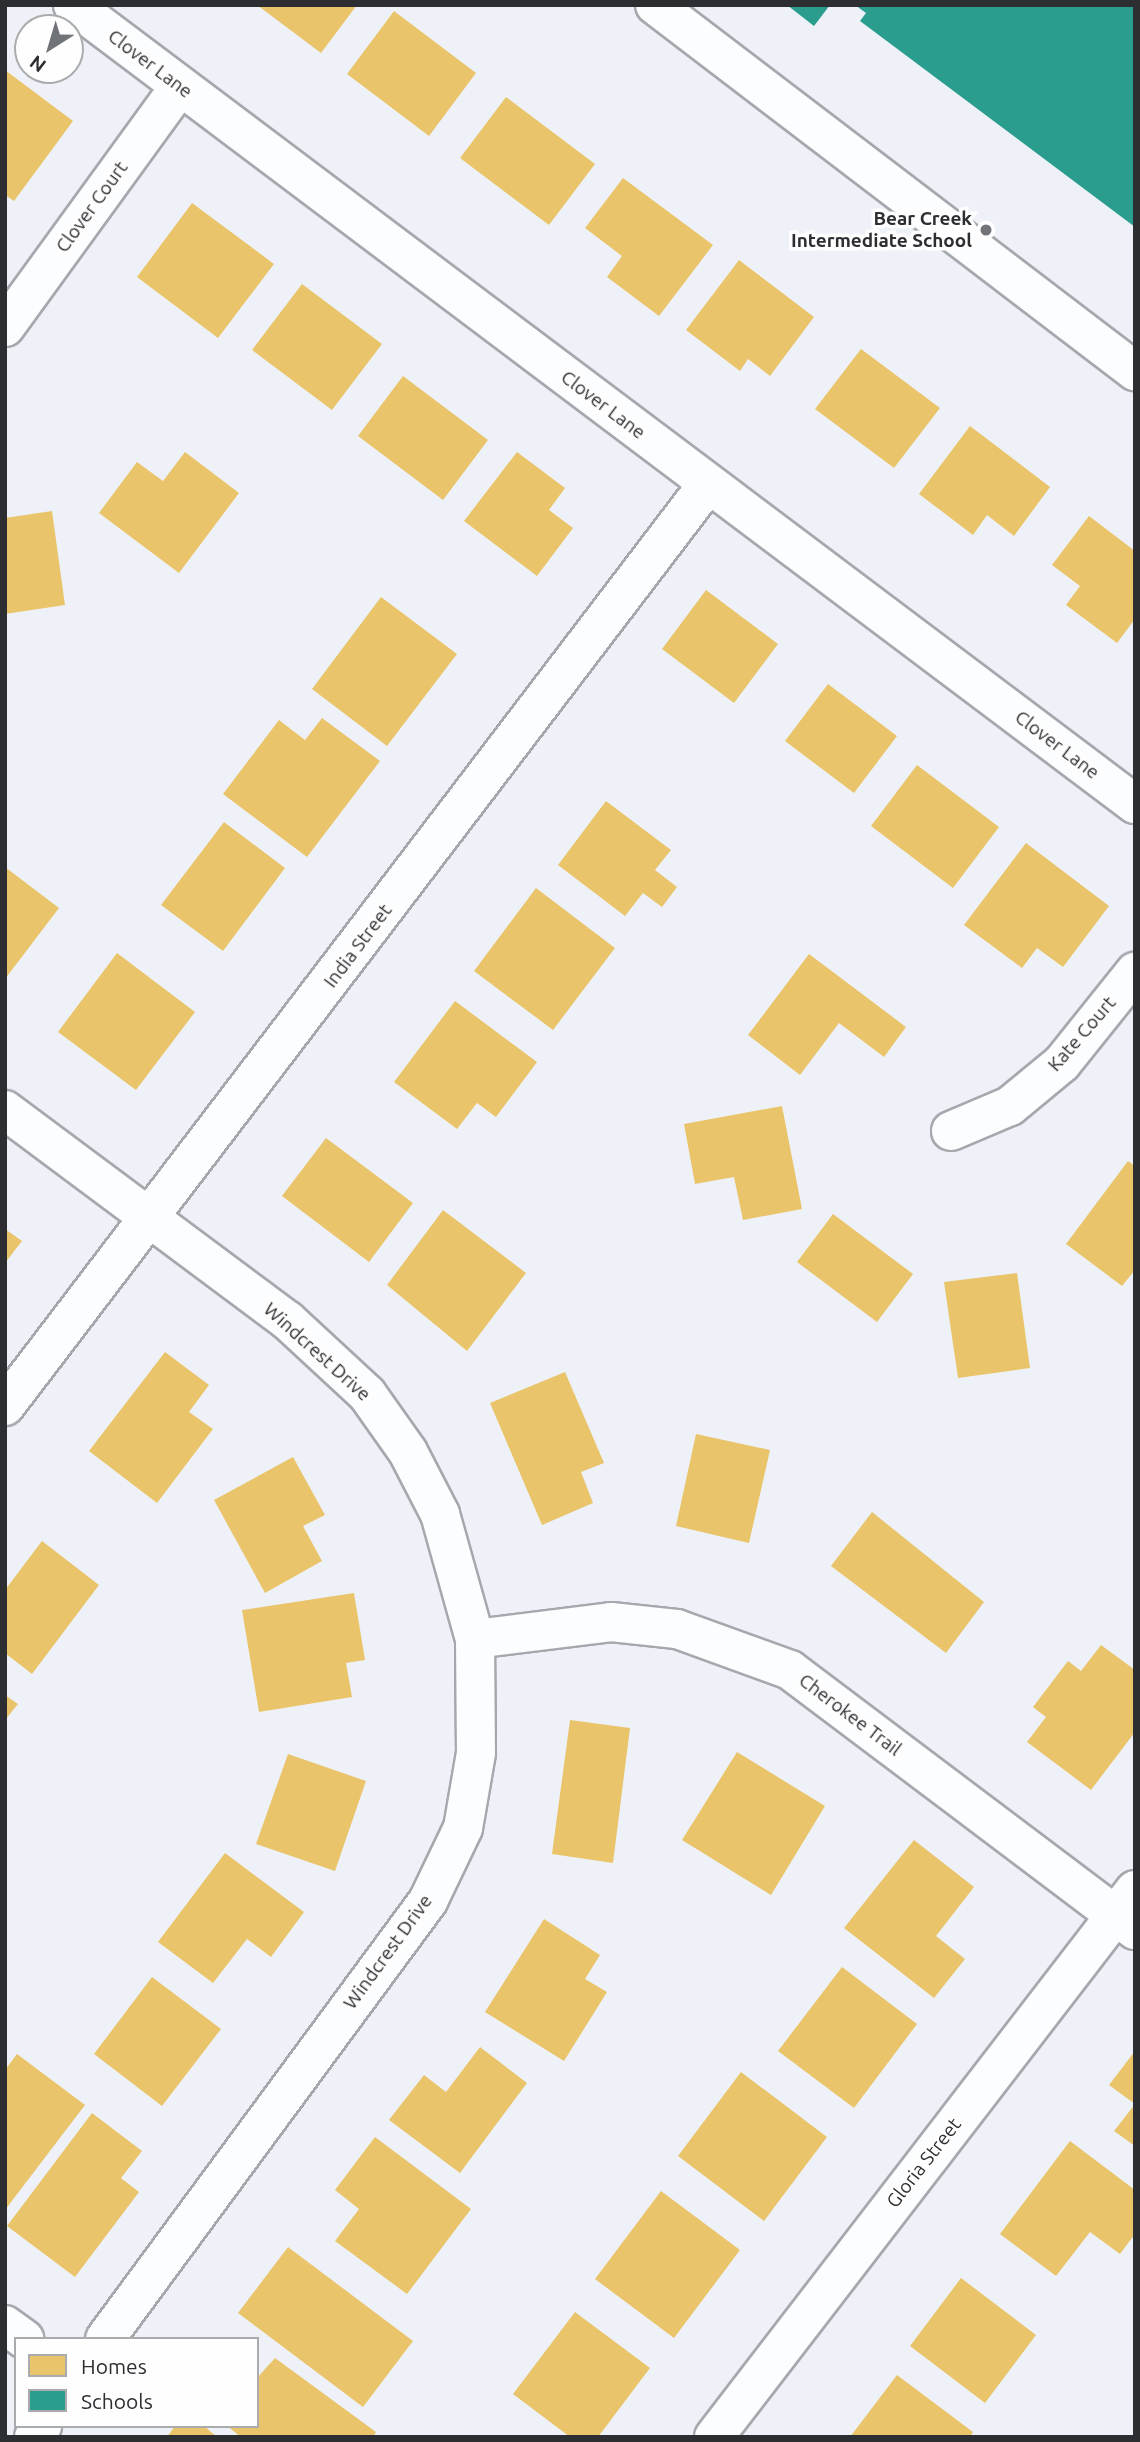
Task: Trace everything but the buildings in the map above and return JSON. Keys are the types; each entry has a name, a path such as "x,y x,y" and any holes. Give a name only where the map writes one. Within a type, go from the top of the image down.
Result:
{"street":[{"name":"Clover Lane","path":"73,5 1135,804"},
{"path":"655,5 1135,371"},
{"name":"Clover Court","path":"5,327 180,86"},
{"name":"India Street","path":"5,1406 708,484"},
{"name":"Kate Court","path":"951,1131 1010,1106 1062,1063 1135,972"},
{"name":"Windcrest Drive","path":"5,1110 288,1320 367,1394 408,1452 439,1514 475,1639 472,1778 463,1828 428,1901 106,2337"},
{"name":"Cherokee Trail","path":"475,1639 611,1622 677,1629 790,1670 1128,1912"},
{"name":"Gloria Street","path":"714,2437 1128,1912"},
{"path":"5,2325 21,2337"}],"place":[{"name":"Bear Creek Intermediate School","path":"986,230"}]}
